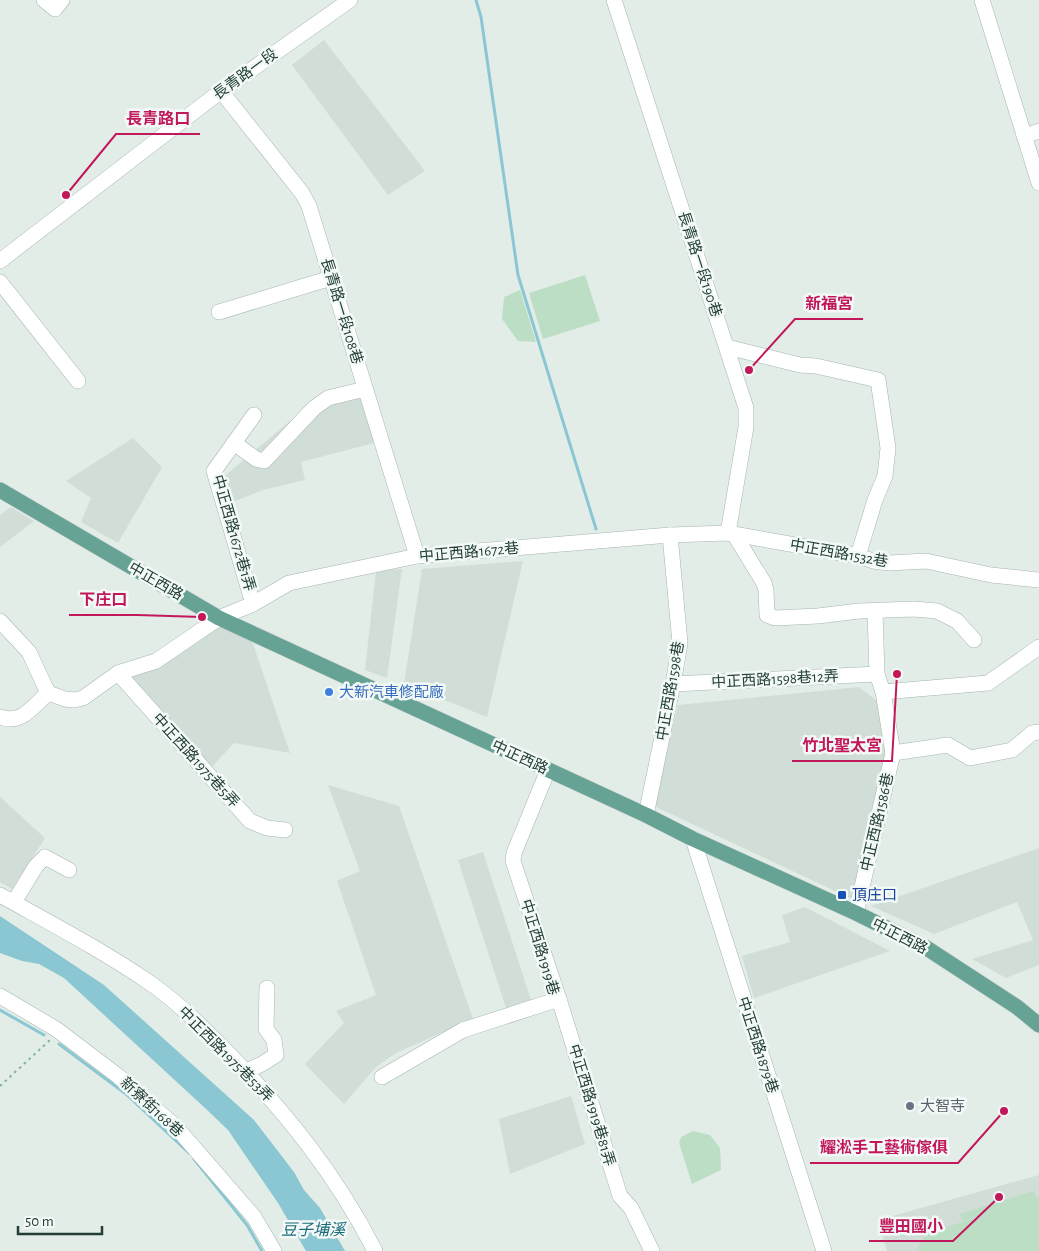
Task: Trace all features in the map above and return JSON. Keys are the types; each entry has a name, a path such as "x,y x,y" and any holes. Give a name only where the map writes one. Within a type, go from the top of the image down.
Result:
{"main road":[{"name":"中正西路","path":"0,490 219,618 646,815 693,839 856,913 925,947 1017,1007 1039,1025"}],"street":[{"path":"44,0 55,9 62,0"},
{"name":"長青路一段190巷","path":"614,0 746,408 746,427 731,533"},
{"path":"982,0 1039,183"},
{"name":"長青路一段","path":"0,261 221,91 346,1"},
{"name":"長青路一段108巷","path":"221,91 302,193 309,206 417,556"},
{"path":"1024,136 1039,131"},
{"path":"219,312 331,278"},
{"path":"0,282 78,381"},
{"path":"726,346 800,365 816,366 878,380 888,448 885,476 858,556"},
{"path":"234,443 256,459 264,461 314,408 328,398 366,389"},
{"name":"中正西路1672巷1弄","path":"253,604 214,471 254,415"},
{"path":"731,533 764,583 768,615 775,618 818,616 860,610 914,609 937,611 957,622 974,640"},
{"name":"中正西路1672巷","path":"48,693 65,699 83,698 118,673 156,661 219,618 253,604 290,583 417,556 670,535 731,533"},
{"name":"中正西路1532巷","path":"731,533 858,556 873,561 889,563 926,561 991,576 1039,580"},
{"name":"中正西路1598巷","path":"646,815 674,684 680,643 670,535"},
{"name":"中正西路1586巷","path":"856,913 892,753 883,692 877,674 875,611"},
{"path":"0,621 29,652 48,693 22,717 9,720 0,717"},
{"path":"883,692 988,683 1039,647"},
{"name":"中正西路1975巷5弄","path":"118,673 250,821 267,828 285,830"},
{"name":"中正西路1598巷12弄","path":"674,684 877,674"},
{"path":"892,753 948,745 970,758 1012,750 1032,733 1039,732"},
{"name":"中正西路1919巷","path":"382,1077 463,1030 559,999 513,861 514,853 548,770"},
{"name":"中正西路1879巷","path":"693,839 824,1251"},
{"path":"14,902 36,866 45,857 68,870"},
{"name":"中正西路1975巷53弄","path":"0,895 102,952 152,984 201,1025 246,1071 292,1123 333,1178 375,1251"},
{"path":"246,1071 276,1055 274,1040 266,1029 267,988"},
{"name":"新寮街168巷","path":"0,996 60,1032 118,1076 176,1127 254,1217 274,1251"},
{"name":"中正西路1919巷81弄","path":"559,999 620,1196 631,1208 652,1251"}],"path":[{"path":"0,1086 60,1032"}],"shaded area":[{"path":"324,40 425,171 388,195 292,65"},
{"path":"363,391 374,443 301,462 305,480 263,490 228,504 221,479 322,394"},
{"path":"133,438 162,467 118,543 81,522 91,498 66,481"},
{"path":"11,507 34,521 0,547 0,515"},
{"path":"523,561 487,717 404,684 422,569"},
{"path":"402,569 387,678 365,670 376,571"},
{"path":"217,623 251,638 290,753 234,743 209,770 129,677"},
{"path":"859,687 885,707 892,735 852,899 654,806 678,705"},
{"path":"328,785 399,806 473,1019 396,1053 376,1067 344,1104 305,1064 344,1023 336,1011 376,995 337,881 360,871"},
{"path":"0,797 45,838 12,889 0,882"},
{"path":"1039,848 1039,965 1006,978 972,959 1033,940 1017,902 934,934 871,906"},
{"path":"483,852 531,1000 506,1008 458,860"},
{"path":"805,907 890,951 754,998 742,956 790,942 782,915"},
{"path":"571,1096 585,1144 510,1174 499,1119"},
{"path":"1039,1175 1039,1251 887,1251 878,1220"}],"green space":[{"path":"585,275 600,321 543,339 529,293"},
{"path":"520,290 536,342 518,341 502,319 504,297"},
{"path":"693,1131 710,1135 720,1148 721,1170 692,1184 679,1143 681,1137"},
{"path":"1034,1191 1036,1198 963,1221 960,1214"},
{"path":"1039,1197 1039,1251 916,1251 922,1240 932,1232"}],"water":[{"name":"豆子埔溪","path":"0,916 104,985 254,1120 294,1172 304,1190 320,1208 345,1251 306,1251 278,1203 228,1130 64,978 39,964 22,961 0,953"}],"waterway":[{"path":"476,0 481,17 518,275 596,529"},
{"path":"0,1010 44,1035"},
{"path":"59,1044 126,1094 189,1153"},
{"path":"194,1159 247,1225 262,1251"}],"place":[{"name":"長青路口","path":"66,195"},
{"name":"新福宮","path":"749,370"},
{"name":"下庄口","path":"202,617"},
{"name":"竹北聖太宮","path":"897,674"},
{"name":"大新汽車修配廠","path":"329,692"},
{"name":"頂庄口","path":"842,895"},
{"name":"大智寺","path":"910,1106"},
{"name":"耀淞手工藝術傢俱","path":"1004,1111"},
{"name":"豐田國小","path":"999,1197"}]}
